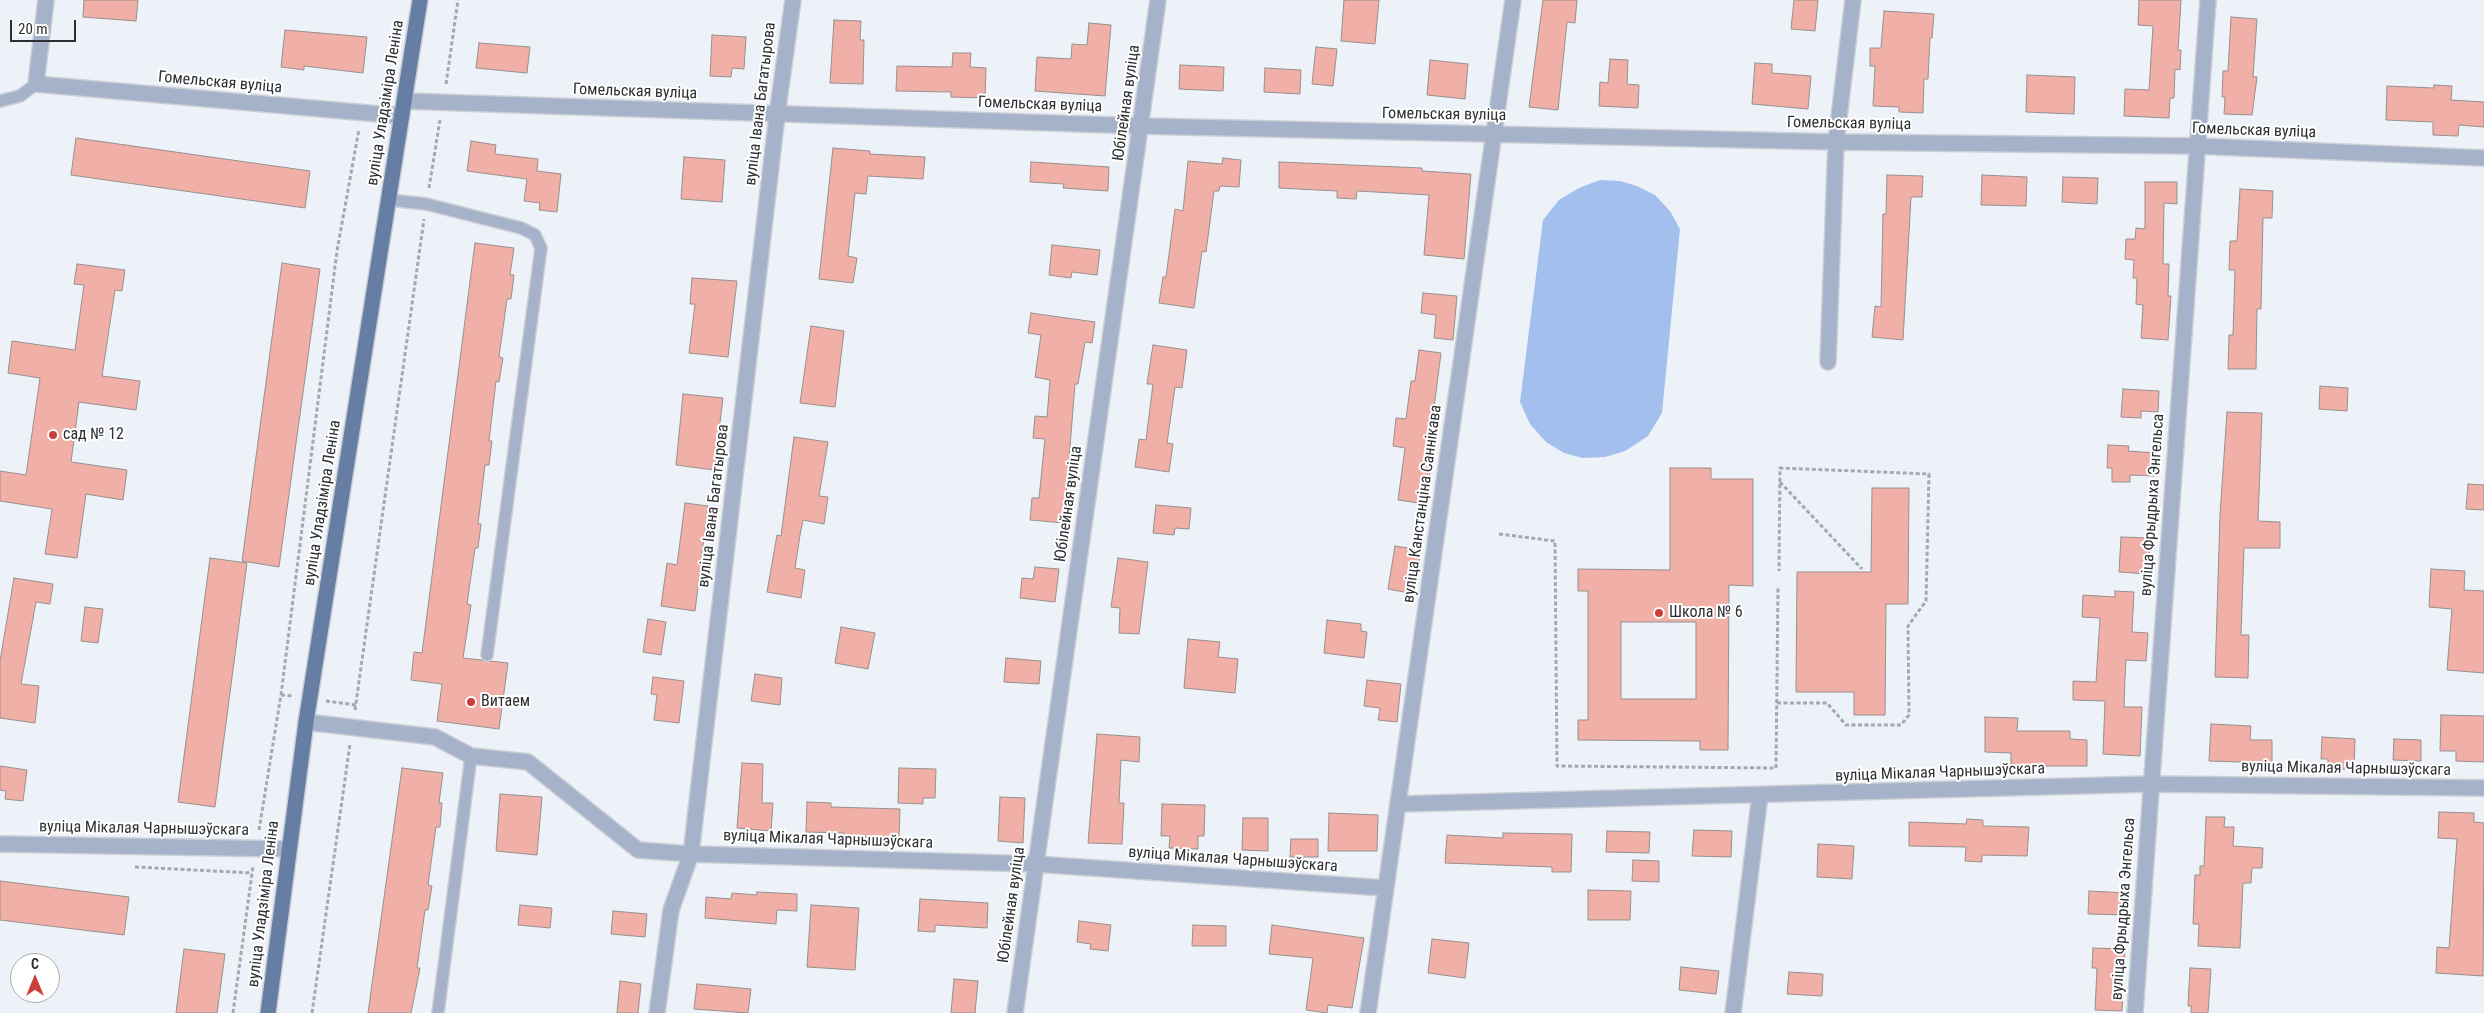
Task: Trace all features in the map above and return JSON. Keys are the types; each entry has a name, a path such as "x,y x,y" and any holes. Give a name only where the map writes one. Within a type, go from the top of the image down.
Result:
{"main road":[{"name":"вуліца Уладзіміра Леніна","path":"268,1013 306,722 420,0"}],"street":[{"path":"36,84 46,0"},
{"name":"вуліца Івана Багатырова","path":"657,1013 672,910 691,854 777,115 793,0"},
{"name":"Юбілейная вуліца","path":"1016,1013 1035,864 1158,0"},
{"name":"вуліца Канстанціна Саннікава","path":"1368,1013 1512,0"},
{"path":"1828,362 1836,142 1853,0"},
{"name":"вуліца Фрыдрыха Энгельса","path":"2135,1013 2195,146 2208,0"},
{"name":"Гомельская вуліца","path":"36,84 362,113 443,103 1141,126 1836,142 2195,146 2484,158"},
{"name":"вуліца Мікалая Чарнышэўскага","path":"306,722 435,737 471,756 528,762 638,850 691,854 1035,864 1385,888"},
{"name":"вуліца Мікалая Чарнышэўскага","path":"1398,804 2150,784 2484,788"},
{"path":"1733,1013 1760,795"},
{"name":"вуліца Мікалая Чарнышэўскага","path":"0,844 288,849"}],"lane":[{"path":"0,101 20,96 36,84"},
{"path":"389,200 426,204 521,228 535,235 541,248 488,655"},
{"path":"438,1013 471,756"}],"path":[{"path":"312,1013 426,204 458,0"},
{"path":"233,1013 256,848 281,694 337,251 362,113"},
{"path":"1777,703 1827,703 1846,724 1901,724 1909,715 1908,626 1926,601 1929,474 1780,468 1779,571"},
{"path":"1780,482 1862,570"},
{"path":"1499,534 1555,541 1558,766 1776,768 1778,586"}],"shaded area":[{"path":"1600,180 1620,181 1637,186 1655,195 1670,211 1680,229 1662,413 1648,436 1625,451 1605,457 1583,458 1564,453 1546,442 1530,424 1520,402 1543,220 1559,200 1579,188"}],"building":[{"path":"84,0 138,0 136,21 83,17"},
{"path":"1344,0 1379,0 1375,44 1341,41"},
{"path":"1543,0 1577,0 1575,23 1567,22 1558,110 1529,107"},
{"path":"1794,0 1818,0 1815,31 1791,29"},
{"path":"2139,0 2181,0 2178,50 2181,50 2180,70 2175,69 2174,98 2170,98 2169,118 2124,116 2125,89 2149,90 2153,26 2138,25"},
{"path":"1884,11 1934,14 1932,38 1930,38 1928,79 1924,79 1923,113 1899,112 1899,107 1873,106 1875,66 1870,66 1870,48 1881,48"},
{"path":"2231,17 2257,19 2253,77 2257,77 2252,115 2224,114 2225,97 2222,97 2223,71 2228,71"},
{"path":"834,20 861,21 860,40 864,40 863,84 830,83"},
{"path":"1089,23 1111,25 1105,96 1035,91 1037,57 1071,59 1072,44 1087,45"},
{"path":"285,30 367,37 363,73 304,66 304,70 281,67"},
{"path":"712,35 746,37 744,69 732,68 731,77 710,76"},
{"path":"479,43 530,47 527,73 476,68"},
{"path":"1316,47 1337,49 1333,86 1312,84"},
{"path":"953,53 971,53 970,67 986,68 985,98 951,97 951,92 896,91 897,66 952,67"},
{"path":"1610,59 1628,60 1627,84 1639,85 1638,108 1599,106 1600,82 1608,83"},
{"path":"1430,60 1468,64 1465,99 1427,95"},
{"path":"1755,63 1772,64 1772,73 1811,76 1808,109 1752,104"},
{"path":"1180,65 1224,67 1223,91 1179,89"},
{"path":"1265,68 1301,70 1300,94 1264,92"},
{"path":"2027,75 2075,77 2074,114 2026,112"},
{"path":"2434,85 2452,86 2451,100 2484,102 2484,127 2459,125 2458,136 2433,135 2433,122 2386,120 2387,86 2434,88"},
{"path":"76,138 310,171 305,208 71,175"},
{"path":"471,141 496,145 495,154 538,159 537,171 561,174 557,212 539,210 540,203 524,201 527,179 467,171"},
{"path":"833,148 870,151 870,154 925,157 923,179 868,176 866,194 855,193 848,256 857,258 853,283 819,279"},
{"path":"684,157 725,160 722,202 681,199"},
{"path":"1223,158 1241,160 1239,187 1220,186 1219,191 1214,191 1206,252 1202,251 1194,308 1159,303 1163,277 1166,277 1175,209 1183,211 1188,161 1222,164"},
{"path":"1031,162 1109,167 1108,191 1063,188 1064,184 1030,182"},
{"path":"1279,162 1422,168 1422,171 1471,174 1464,259 1424,255 1429,195 1357,191 1356,199 1337,198 1337,191 1279,188"},
{"path":"1887,175 1923,176 1922,197 1911,197 1903,340 1872,337 1875,306 1881,307 1883,214 1886,214"},
{"path":"1982,175 2027,177 2026,206 1981,205"},
{"path":"2063,177 2098,178 2097,204 2062,202"},
{"path":"2145,182 2177,182 2177,204 2164,203 2163,264 2169,264 2168,296 2171,296 2168,340 2141,338 2143,305 2136,304 2137,278 2133,278 2134,260 2125,259 2126,239 2135,239 2136,228 2145,229"},
{"path":"2240,189 2273,191 2272,218 2263,218 2261,309 2257,309 2256,369 2228,369 2229,335 2233,335 2235,270 2229,270 2230,241 2237,241"},
{"path":"475,243 514,248 510,275 514,275 511,299 507,299 499,357 503,358 499,382 496,381 489,441 492,441 489,465 485,465 478,524 481,524 478,548 475,548 467,604 471,605 463,658 508,663 499,729 437,721 442,684 411,680 414,652 422,653"},
{"path":"1052,245 1100,250 1097,275 1072,272 1071,278 1049,275"},
{"path":"282,263 320,269 279,567 242,561"},
{"name":"сад № 12","path":"77,264 125,270 122,291 115,290 102,376 140,381 136,410 79,402 71,462 127,470 123,500 86,494 77,558 45,554 52,509 0,501 0,471 26,475 40,378 8,373 12,341 75,350 84,285 74,284"},
{"path":"692,278 737,281 728,357 689,353 695,304 690,304"},
{"path":"1423,293 1457,296 1453,340 1434,338 1436,315 1421,313"},
{"path":"1031,313 1095,322 1092,343 1085,342 1078,384 1075,384 1064,523 1030,520 1032,498 1039,498 1045,439 1033,438 1035,416 1047,417 1050,380 1035,377 1041,335 1028,333"},
{"path":"811,326 844,331 835,407 800,403"},
{"path":"1153,345 1187,350 1182,388 1175,387 1167,443 1173,444 1169,472 1135,467 1139,439 1146,440 1153,384 1147,384"},
{"path":"1419,350 1441,353 1432,423 1437,424 1425,504 1398,500 1405,448 1393,446 1396,418 1406,419 1411,381 1415,381"},
{"path":"2320,386 2348,388 2347,411 2319,409"},
{"path":"2123,389 2159,391 2158,412 2141,411 2141,418 2121,417"},
{"path":"683,394 723,398 714,470 676,465"},
{"path":"2227,412 2262,413 2258,521 2280,522 2280,548 2244,548 2241,635 2249,635 2248,678 2215,677 2220,515"},
{"path":"794,437 828,442 819,496 828,497 824,524 803,520 800,535 795,568 805,570 801,598 767,592 777,535 781,536"},
{"path":"2108,445 2129,446 2128,451 2156,453 2155,476 2130,475 2130,482 2112,482 2112,468 2107,468"},
{"name":"Школа № 6","path":"1670,468 1711,468 1711,479 1753,479 1753,586 1729,585 1728,750 1700,750 1700,741 1578,740 1578,720 1588,720 1588,591 1578,591 1578,569 1670,570","holes":["1621,622 1696,622 1696,699 1621,699"]},
{"path":"2468,484 2484,485 2484,510 2466,509"},
{"path":"1872,488 1909,488 1908,604 1886,604 1885,715 1854,715 1854,692 1796,692 1797,572 1871,572"},
{"path":"685,503 708,506 695,611 661,606 667,563 677,565"},
{"path":"1156,505 1191,508 1189,529 1175,528 1174,535 1153,533"},
{"path":"2121,537 2150,538 2149,574 2119,572"},
{"path":"1395,546 1421,550 1414,594 1388,589"},
{"path":"210,558 247,563 215,807 178,802"},
{"path":"1118,558 1148,562 1139,634 1119,633 1120,608 1111,607"},
{"path":"1035,567 1059,569 1055,602 1020,598 1022,578 1033,579"},
{"path":"2431,569 2465,571 2464,590 2484,591 2484,673 2447,670 2452,609 2429,607"},
{"path":"14,578 53,584 50,604 36,602 21,684 39,686 35,723 0,718 0,661"},
{"path":"2115,591 2134,592 2132,632 2148,633 2146,661 2126,660 2124,707 2142,707 2140,756 2103,754 2105,701 2073,700 2073,681 2096,682 2100,618 2082,617 2083,595 2115,597"},
{"path":"85,607 103,609 98,643 81,641"},
{"path":"648,619 666,622 661,655 643,652"},
{"path":"1327,620 1361,624 1361,631 1367,632 1364,658 1324,653"},
{"path":"841,627 875,633 868,669 835,663"},
{"path":"1188,639 1220,642 1218,657 1238,659 1235,693 1184,688"},
{"path":"1006,658 1041,661 1039,684 1004,682"},
{"path":"755,674 782,678 780,705 751,701"},
{"path":"653,677 684,681 679,723 654,720 657,695 651,694"},
{"path":"1367,680 1401,684 1397,722 1378,720 1380,708 1364,706"},
{"path":"2441,715 2484,716 2484,762 2456,761 2456,751 2440,751"},
{"path":"1985,717 2018,718 2017,731 2070,731 2070,739 2087,740 2087,766 2011,766 2011,753 1985,752"},
{"path":"2211,724 2251,726 2250,740 2272,740 2272,763 2209,761"},
{"path":"1097,734 1140,737 1139,762 1121,760 1119,803 1124,803 1122,844 1088,843"},
{"path":"2322,737 2355,739 2354,769 2328,769 2328,759 2321,759"},
{"path":"2394,739 2421,740 2421,761 2393,760"},
{"path":"742,763 763,764 762,803 773,803 771,831 737,828"},
{"path":"0,766 27,770 23,801 5,799 6,791 0,790"},
{"path":"402,768 443,773 439,803 442,803 440,827 436,827 428,885 432,886 428,910 425,910 417,968 420,968 411,1013 368,1013"},
{"path":"899,768 936,769 935,798 923,798 923,804 898,803"},
{"path":"500,794 542,797 537,855 496,851"},
{"path":"1000,797 1025,798 1023,843 998,841"},
{"path":"807,802 831,803 831,807 900,809 899,838 844,837 844,833 806,832"},
{"path":"1162,804 1205,805 1204,836 1198,836 1198,849 1169,848 1170,836 1161,836"},
{"path":"2439,812 2474,813 2474,822 2484,823 2483,976 2436,973 2437,947 2449,948 2457,839 2438,838"},
{"path":"1329,813 1378,815 1377,851 1328,851"},
{"path":"2206,817 2225,817 2224,827 2234,827 2233,846 2263,848 2262,868 2252,868 2251,883 2243,883 2240,948 2198,946 2199,924 2193,924 2195,875 2200,875 2200,866 2204,866"},
{"path":"1243,818 1268,818 1268,851 1242,850"},
{"path":"1967,819 1983,820 1983,826 2029,827 2027,856 1982,855 1982,862 1965,861 1966,847 1909,846 1909,822 1966,824"},
{"path":"1694,830 1732,831 1731,857 1692,856"},
{"path":"1607,831 1650,832 1649,853 1606,852"},
{"path":"1503,833 1572,834 1571,872 1552,872 1552,867 1445,863 1447,835 1503,838"},
{"path":"1291,839 1318,839 1318,857 1290,857"},
{"path":"1818,844 1854,846 1852,879 1817,877"},
{"path":"1633,860 1659,861 1659,882 1632,881"},
{"path":"0,881 129,897 124,935 0,920"},
{"path":"1588,890 1631,891 1630,920 1588,920"},
{"path":"2089,891 2127,893 2126,915 2088,914"},
{"path":"757,892 797,894 797,911 777,910 776,924 705,918 706,897 731,899 732,893 757,895"},
{"path":"920,899 988,903 987,928 935,925 935,932 918,931"},
{"path":"520,905 552,908 550,928 518,925"},
{"path":"811,905 859,908 855,970 807,967"},
{"path":"613,911 647,914 645,937 611,934"},
{"path":"1079,921 1111,925 1108,951 1090,949 1091,944 1077,942"},
{"path":"1193,925 1226,926 1226,946 1192,946"},
{"path":"1272,925 1364,938 1352,1008 1328,1005 1327,1013 1306,1010 1313,958 1269,954"},
{"path":"1432,939 1469,943 1465,978 1428,973"},
{"path":"2093,948 2125,949 2122,1011 2095,1010 2097,968 2092,968"},
{"path":"184,949 225,954 217,1013 176,1013"},
{"path":"1681,967 1719,971 1716,994 1679,990"},
{"path":"2190,968 2211,969 2208,1013 2191,1013 2191,1006 2188,1006"},
{"path":"1789,972 1823,974 1822,996 1787,994"},
{"path":"954,979 978,981 975,1013 951,1013"},
{"path":"620,981 641,984 638,1013 617,1013"},
{"path":"697,984 751,989 748,1013 694,1009"}],"place":[{"name":"сад № 12","path":"53,435"},
{"name":"Школа № 6","path":"1659,613"},
{"name":"Витаем","path":"471,702"}]}
